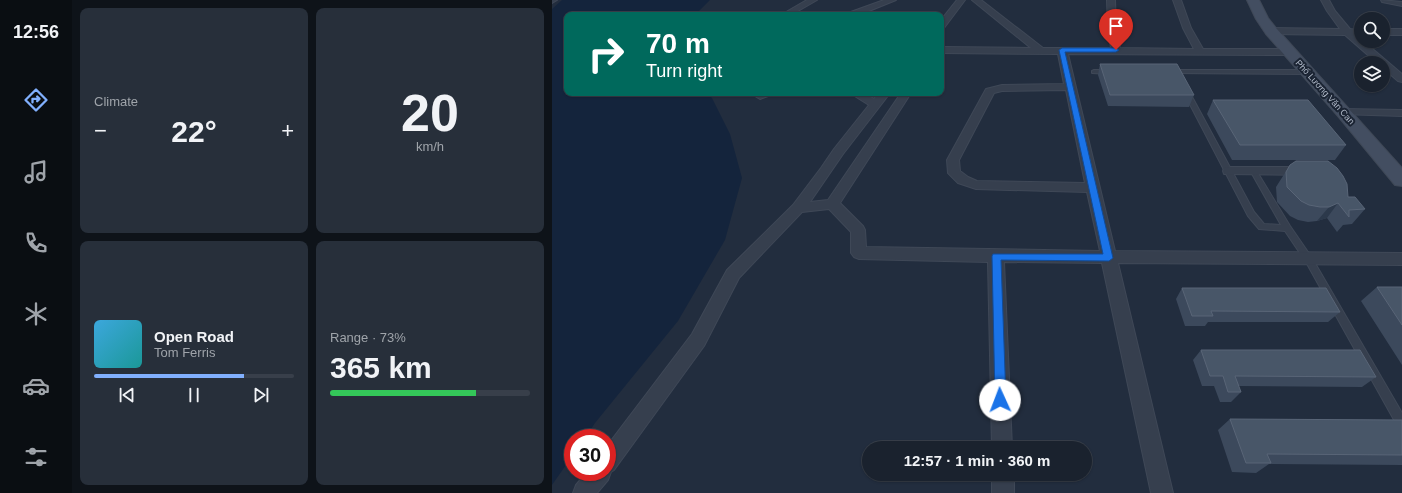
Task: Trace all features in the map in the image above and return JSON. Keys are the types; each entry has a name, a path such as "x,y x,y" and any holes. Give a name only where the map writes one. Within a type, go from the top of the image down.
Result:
{"street":[{"path":"791,12 813,0"},
{"path":"876,4 885,0"},
{"path":"859,12 892,0"},
{"path":"944,22 961,0"},
{"path":"976,0 1040,50"},
{"path":"1111,0 1112,29 1116,50"},
{"path":"1177,0 1187,28 1200,51"},
{"name":"Phố Lương Văn Can","path":"1253,0 1262,19 1271,31 1400,175"},
{"path":"1325,0 1329,9 1347,32 1375,56"},
{"path":"1386,0 1402,4"},
{"path":"1271,31 1354,32"},
{"path":"1390,32 1402,32"},
{"path":"944,50 1289,52"},
{"path":"1062,50 1162,493"},
{"path":"1390,66 1402,66"},
{"path":"1390,69 1402,79"},
{"path":"1071,87 1002,88 990,91 953,160 954,173 963,180 976,185 1093,188"},
{"path":"860,96 875,104"},
{"path":"616,451 698,340 732,274 798,208 882,96"},
{"path":"832,204 904,96"},
{"path":"1344,112 1402,113"},
{"path":"832,161 856,166"},
{"path":"1229,171 1316,171"},
{"path":"798,208 832,204"},
{"path":"832,204 858,230 859,253 1109,258 1309,260 1402,259"},
{"path":"996,256 1002,441"},
{"path":"584,493 593,481"},
{"path":"1003,481 1003,493"}],"lane":[{"path":"1094,72 1116,72"},
{"path":"1161,72 1179,78 1307,72"},
{"path":"1179,78 1251,214 1262,227 1287,228"},
{"path":"1254,172 1287,228 1309,260 1402,423"}],"water":[{"path":"562,0 710,0 698,12 564,12 564,96 710,96 730,134 742,178 725,240 678,321 591,429 564,429 564,468 552,485 552,9"}],"building":[{"path":"1100,64 1177,64 1194,95 1110,95"},
{"path":"1213,100 1308,100 1346,145 1240,145"},
{"path":"1296,161 1328,161 1337,168 1343,176 1347,184 1348,197 1355,197 1365,209 1349,210 1349,217 1338,203 1329,207 1320,207 1309,205 1301,201 1287,187 1286,172 1290,165"},
{"path":"1377,287 1402,287 1402,325"},
{"path":"1182,288 1326,288 1340,312 1211,311 1213,316 1192,316"},
{"path":"1201,350 1360,350 1376,377 1235,376 1241,392 1228,392 1223,376 1210,376"},
{"path":"1230,419 1402,420 1402,455 1267,454 1271,463 1246,463"}],"route":[{"path":"1000,400 996,256 1109,258 1062,50 1116,50"}]}
